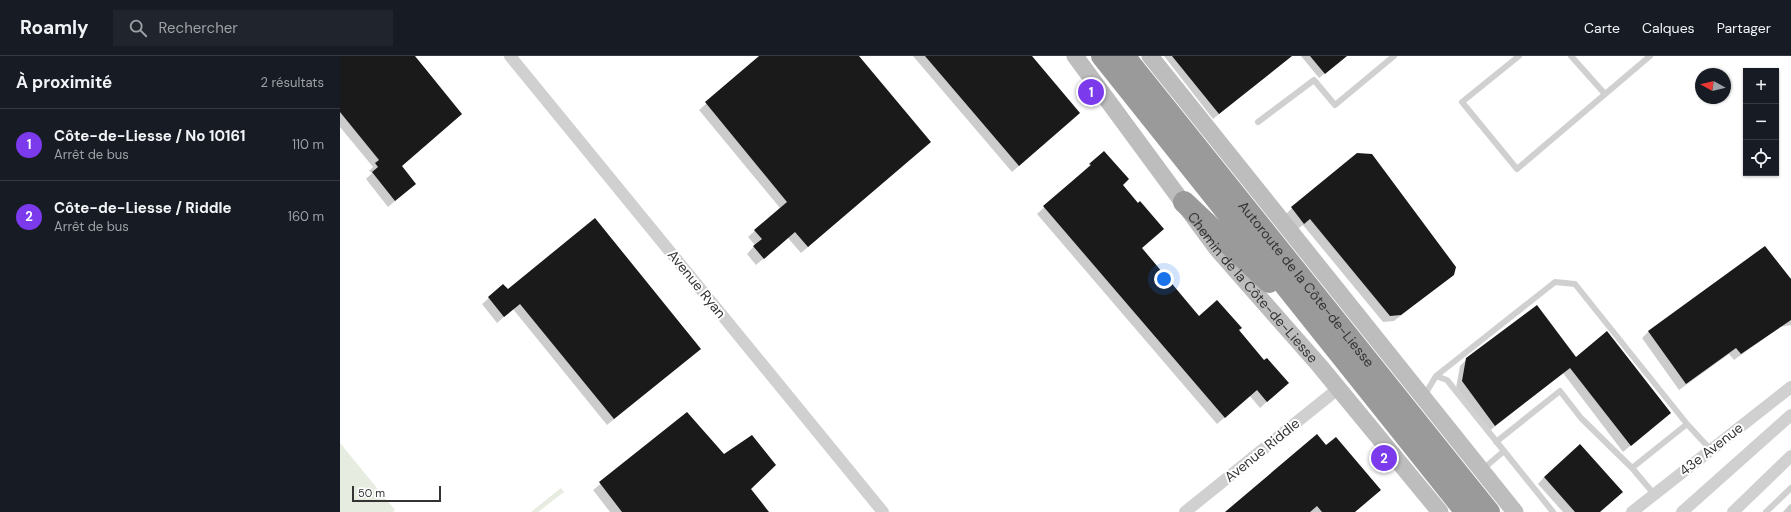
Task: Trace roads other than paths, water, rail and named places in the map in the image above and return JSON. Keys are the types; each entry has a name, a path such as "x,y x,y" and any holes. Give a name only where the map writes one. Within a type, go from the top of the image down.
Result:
{"highway":[{"name":"Autoroute de la Côte-de-Liesse","path":"1102,56 1466,512"},
{"name":"Autoroute de la Côte-de-Liesse","path":"1124,56 1489,512"},
{"path":"1184,202 1321,330"}],"main road":[{"name":"Chemin de la Côte-de-Liesse","path":"1075,56 1184,202 1217,249 1339,388 1440,512"},
{"path":"1150,56 1515,512"}],"street":[{"name":"Avenue Ryan","path":"510,56 883,512"},
{"name":"43e Avenue","path":"1632,512 1710,449 1791,387"},
{"name":"Avenue Riddle","path":"1185,512 1339,388"},
{"name":"43e Avenue","path":"1682,512 1791,415"},
{"path":"1733,512 1791,456"}],"lane":[{"path":"1258,122 1314,80 1335,105 1394,56"},
{"path":"1519,56 1462,102 1517,168 1650,56"},
{"path":"1571,56 1605,94"},
{"path":"1423,397 1430,389 1436,376 1555,282 1575,284 1687,424 1710,449"},
{"path":"1436,376 1447,380 1553,512"},
{"path":"1496,442 1560,391 1581,418 1632,468 1654,494"},
{"path":"1632,468 1687,424"},
{"path":"1481,470 1504,451"},
{"path":"1766,512 1791,488"}],"place":[{"name":"Côte-de-Liesse / No 10161","path":"1091,92"},
{"name":"Côte-de-Liesse / Riddle","path":"1384,458"}]}
